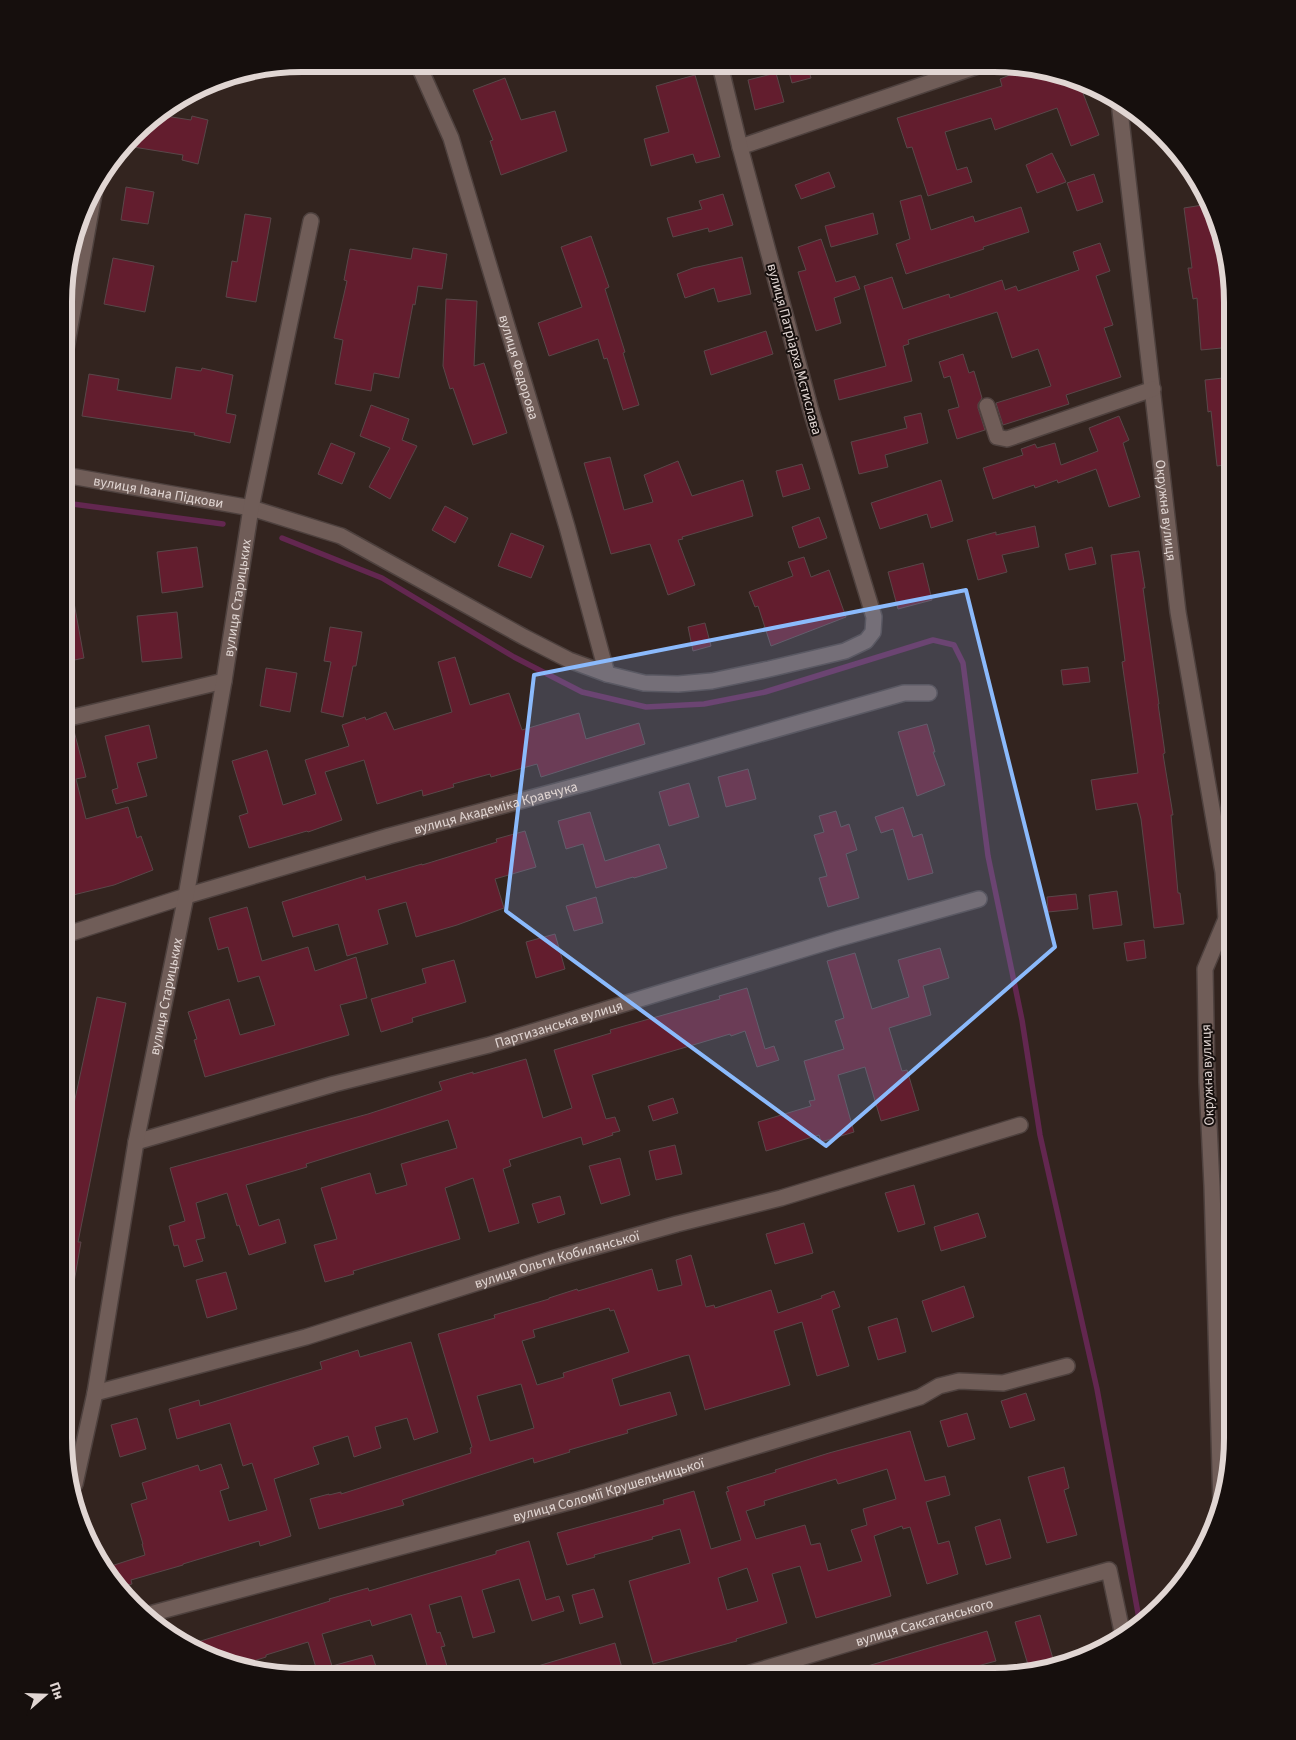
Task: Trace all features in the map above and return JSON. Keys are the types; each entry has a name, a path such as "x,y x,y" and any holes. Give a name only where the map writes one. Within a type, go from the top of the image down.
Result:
{"street":[{"name":"вулиця Федорова","path":"422,72 451,138 567,526 607,674"},
{"name":"вулиця Патріарха Мстислава","path":"722,72 811,411 874,617 873,632"},
{"path":"740,147 960,72"},
{"name":"Окружна вулиця","path":"1120,110 1178,612 1223,872 1224,887"},
{"path":"72,316 90,214"},
{"path":"251,508 311,221"},
{"path":"987,406 997,437 1007,439 1153,389"},
{"name":"вулиця Івана Підкови","path":"72,476 251,508 341,536 569,660 607,674 644,683 678,684 712,681 769,669 845,651 866,641 873,632"},
{"name":"вулиця Старицьких","path":"76,1478 95,1393 136,1142 186,896 224,681 251,508"},
{"path":"72,717 224,681"},
{"name":"вулиця Академіка Кравчука","path":"72,933 186,896 389,836 587,783 904,693 929,693"},
{"name":"Партизанська вулиця","path":"136,1142 334,1084 490,1045 837,939 978,899"},
{"name":"Окружна вулиця","path":"1220,1476 1205,969 1224,923"},
{"name":"вулиця Ольги Кобилянської","path":"95,1393 306,1336 552,1259 677,1224 781,1198 1020,1125"},
{"name":"вулиця Соломії Крушельницької","path":"154,1613 584,1498 920,1397 939,1386 959,1381 1003,1383 1067,1366"},
{"name":"вулиця Саксаганського","path":"767,1668 894,1630 1109,1570 1121,1629"}],"highlighted area":[{"path":"966,590 1055,947 826,1146 506,911 534,675"}],"building":[{"path":"789,72 809,72 811,78 792,83"},
{"path":"776,73 784,102 755,110 748,80"},
{"path":"1014,73 1023,74 1053,80 1082,90 1099,135 1071,146 1057,108 995,130 991,118 945,132 957,170 967,167 972,182 928,196 912,147 907,148 897,118 1002,86 1000,79"},
{"path":"695,75 720,157 696,163 693,154 651,166 644,139 669,132 656,86"},
{"path":"505,78 521,120 555,111 567,151 501,175 490,141 493,140 473,90"},
{"path":"168,116 191,120 192,116 208,120 198,164 182,160 183,155 134,147"},
{"path":"1052,153 1066,182 1037,193 1026,165"},
{"path":"829,172 835,187 801,199 795,185"},
{"path":"1094,174 1103,202 1077,211 1067,183"},
{"path":"126,187 154,192 148,224 121,220"},
{"path":"723,194 733,225 709,232 708,228 673,237 667,218 702,209 699,201"},
{"path":"921,195 931,230 973,216 975,222 1021,207 1029,232 983,247 984,249 906,274 896,244 910,239 900,201"},
{"path":"1202,205 1216,243 1222,273 1224,348 1201,350 1197,298 1193,299 1188,268 1192,268 1184,208"},
{"path":"873,213 878,234 831,247 825,226"},
{"path":"245,214 271,218 256,302 226,297 232,261 237,262"},
{"path":"591,236 609,287 605,289 639,405 623,410 607,358 604,359 598,339 549,356 538,323 582,307 561,247"},
{"path":"821,239 836,282 855,276 860,289 834,298 841,323 816,331 798,272 806,270 798,247"},
{"path":"1100,243 1110,271 1096,276 1113,325 1104,328 1121,377 1066,395 1069,404 1003,425 996,403 1051,386 1038,349 1012,358 997,312 908,340 909,344 903,346 912,381 839,400 834,380 886,366 864,286 892,277 903,309 949,294 950,298 1002,280 1005,290 1016,286 1018,291 1079,270 1073,252"},
{"path":"413,248 447,254 442,289 418,286 399,378 374,373 371,391 335,384 343,340 334,338 347,281 344,280 350,249 411,259"},
{"path":"742,257 751,294 718,302 714,288 685,298 677,274 693,268"},
{"path":"113,258 154,266 145,312 104,304"},
{"path":"446,299 477,301 474,366 484,363 507,433 473,445 453,388 450,389 443,366"},
{"path":"766,331 773,354 711,375 704,351"},
{"path":"963,354 969,373 974,371 982,398 978,408 985,430 957,439 948,410 959,407 950,376 944,378 939,362"},
{"path":"176,367 201,371 202,368 233,375 226,413 236,415 230,443 194,435 195,433 82,416 89,374 119,379 117,390 171,399"},
{"path":"1224,378 1224,465 1217,466 1211,411 1208,412 1205,380"},
{"path":"371,405 409,419 402,440 417,446 390,499 369,487 390,448 360,436"},
{"path":"921,413 928,443 885,455 888,467 859,474 851,442 907,428 904,417"},
{"path":"1119,416 1129,440 1123,443 1140,497 1109,507 1096,469 1058,483 1057,480 1035,488 1034,485 993,499 983,468 1023,455 1021,449 1035,444 1037,448 1055,443 1061,465 1098,451 1089,428"},
{"path":"331,443 355,453 342,484 318,474"},
{"path":"610,457 624,510 653,502 644,475 678,461 692,496 743,480 753,516 682,537 683,539 678,540 695,585 668,595 650,544 611,554 584,463"},
{"path":"802,464 810,489 783,497 776,471"},
{"path":"941,480 953,521 931,528 927,514 880,529 871,503"},
{"path":"445,506 468,518 455,543 432,530"},
{"path":"819,517 827,538 799,548 792,527"},
{"path":"1035,526 1039,547 1002,555 1007,572 978,580 967,540 996,532 996,535"},
{"path":"511,533 544,546 531,578 498,566"},
{"path":"197,547 203,587 162,593 157,552"},
{"path":"1092,547 1096,564 1069,570 1065,554"},
{"path":"1139,551 1165,753 1163,754 1173,815 1171,815 1178,893 1180,893 1184,924 1154,928 1141,819 1137,803 1096,810 1091,780 1138,773 1122,662 1125,661 1111,555"},
{"path":"804,557 811,577 829,570 846,617 771,646 758,606 755,607 749,592 793,576 788,562"},
{"path":"923,563 932,600 898,609 888,572"},
{"path":"72,597 84,658 72,661"},
{"path":"177,612 182,658 142,662 137,616"},
{"path":"705,623 711,646 693,651 688,627"},
{"path":"330,627 362,632 356,666 353,666 343,717 321,712 331,662 324,661"},
{"path":"455,657 470,705 509,693 522,730 579,713 586,739 639,723 645,744 541,777 537,764 491,777 490,774 453,784 454,787 423,796 422,790 377,804 364,760 325,772 342,820 308,832 249,848 239,816 248,813 232,761 267,750 283,805 316,794 305,760 349,746 342,725 365,717 366,720 386,712 394,730 452,712 438,662"},
{"path":"1088,667 1090,682 1063,685 1061,670"},
{"path":"266,668 297,673 290,712 260,706"},
{"path":"927,724 935,752 933,752 945,785 917,796 898,732"},
{"path":"149,725 157,758 137,763 147,796 116,804 112,790 118,788 105,736"},
{"path":"72,727 86,777 76,779 86,819 128,807 137,838 141,836 153,870 114,885 72,895"},
{"path":"748,769 756,799 726,807 718,777"},
{"path":"689,783 699,817 669,826 659,792"},
{"path":"903,807 913,837 922,834 933,873 908,880 893,829 881,833 875,817"},
{"path":"836,811 841,827 849,824 857,850 846,854 859,898 828,907 819,878 827,876 814,835 824,832 819,816"},
{"path":"590,812 605,861 659,844 667,868 596,888 583,844 566,849 558,821"},
{"path":"525,831 536,867 495,879 504,908 416,937 406,902 378,910 388,944 347,956 338,924 293,937 282,902 365,876 366,880 422,865 497,842 496,839"},
{"path":"1117,891 1122,925 1093,929 1089,895"},
{"path":"1076,894 1078,909 1048,912 1047,897"},
{"path":"596,897 603,923 574,931 566,906"},
{"path":"247,907 262,961 308,947 315,971 356,957 367,998 340,1005 349,1035 205,1077 194,1040 197,1039 188,1012 229,999 240,1035 275,1025 259,976 238,982 228,947 218,950 209,918"},
{"path":"555,934 565,969 536,978 526,942"},
{"path":"1144,940 1146,958 1127,961 1124,943"},
{"path":"940,948 949,978 923,986 931,1015 889,1028 902,1071 907,1070 919,1110 881,1121 865,1067 838,1075 854,1132 821,1142 819,1135 766,1151 758,1122 811,1106 809,1101 815,1100 804,1061 844,1049 835,1021 844,1018 827,961 855,953 872,1009 909,997 898,960"},
{"path":"454,960 466,1002 412,1018 413,1022 381,1032 371,999 426,983 422,969"},
{"path":"747,988 765,1049 774,1046 779,1060 757,1067 745,1031 592,1075 606,1119 615,1117 620,1131 583,1145 581,1137 509,1160 511,1166 503,1169 519,1223 489,1232 473,1178 445,1188 460,1239 353,1271 354,1274 325,1282 314,1245 337,1239 321,1188 370,1173 376,1194 407,1185 401,1164 457,1148 448,1120 306,1164 307,1167 246,1185 259,1226 279,1219 286,1243 249,1255 239,1225 237,1226 227,1193 196,1203 205,1238 196,1240 203,1261 184,1267 178,1245 174,1246 169,1226 185,1221 170,1168 368,1114 442,1090 439,1082 526,1059 543,1118 572,1108 554,1050 611,1033 610,1030 720,999 719,996"},
{"path":"97,997 126,1003 78,1242 81,1242 72,1294 72,1113"},
{"path":"673,1098 678,1113 653,1121 648,1106"},
{"path":"675,1145 682,1174 656,1180 649,1151"},
{"path":"620,1158 630,1195 601,1204 589,1166"},
{"path":"914,1185 925,1224 898,1232 885,1193"},
{"path":"560,1196 565,1214 538,1223 532,1204"},
{"path":"978,1213 986,1237 941,1251 934,1227"},
{"path":"804,1223 813,1253 775,1264 766,1234"},
{"path":"691,1255 706,1307 714,1305 715,1308 771,1290 778,1313 822,1298 821,1296 834,1291 840,1307 832,1310 849,1366 817,1376 802,1322 774,1331 790,1385 705,1410 689,1355 684,1356 612,1379 620,1406 670,1392 677,1415 627,1430 628,1433 569,1450 570,1452 534,1463 533,1458 402,1500 404,1505 319,1529 310,1499 341,1492 341,1494 471,1453 470,1448 472,1447 438,1334 495,1318 494,1315 577,1289 578,1291 652,1269 658,1291 682,1285 676,1260","holes":["609,1308 610,1311 614,1310 629,1352 563,1373 564,1377 537,1385 522,1341 535,1337 533,1330","521,1384 534,1428 490,1441 477,1396"]},
{"path":"226,1272 237,1309 207,1318 196,1280"},
{"path":"964,1286 974,1317 932,1332 922,1301"},
{"path":"897,1318 906,1352 878,1360 868,1327"},
{"path":"411,1342 438,1432 414,1440 407,1418 375,1427 381,1448 354,1457 348,1436 313,1447 319,1464 274,1479 291,1536 260,1546 259,1541 131,1580 132,1584 127,1585 112,1566 145,1555 131,1504 147,1499 142,1483 198,1465 200,1471 221,1464 229,1488 220,1491 229,1521 267,1510 252,1463 243,1466 230,1423 177,1439 169,1409 199,1400 200,1406 322,1369 320,1362 358,1350 360,1357"},
{"path":"1026,1393 1035,1420 1010,1428 1001,1401"},
{"path":"967,1413 975,1439 948,1447 940,1421"},
{"path":"137,1418 146,1449 120,1457 111,1425"},
{"path":"910,1431 925,1481 945,1476 950,1495 926,1502 938,1544 949,1541 958,1574 927,1584 910,1527 903,1529 902,1526 874,1536 891,1596 816,1618 800,1566 772,1574 787,1623 736,1639 737,1641 653,1664 629,1581 690,1563 680,1529 567,1565 557,1533 664,1504 663,1500 694,1491 711,1549 741,1540 726,1492 729,1491 727,1487 829,1453","holes":["887,1469 896,1499 863,1509 867,1525 851,1530 862,1561 828,1571 820,1543 811,1545 805,1525 756,1539 746,1511 765,1505 764,1501 836,1479 838,1484","747,1568 758,1601 727,1610 718,1578"]},
{"path":"1064,1467 1069,1488 1064,1490 1077,1535 1047,1543 1028,1477"},
{"path":"1000,1519 1011,1558 986,1565 975,1527"},
{"path":"529,1541 546,1600 559,1596 564,1611 532,1621 519,1579 482,1590 495,1632 473,1638 461,1596 429,1605 437,1633 440,1632 445,1646 441,1647 447,1666 441,1668 428,1668 411,1614 372,1626 370,1620 322,1634 332,1666 372,1655 377,1668 316,1668 308,1642 251,1662 197,1642 330,1601 329,1599 368,1588 369,1591 496,1554 496,1551"},
{"path":"594,1589 603,1617 580,1624 572,1595"},
{"path":"1040,1615 1053,1660 1028,1665 1015,1622"},
{"path":"987,1631 996,1661 970,1668 861,1668"},
{"path":"615,1643 622,1668 531,1668"}],"waterway":[{"path":"72,504 223,524"},
{"path":"282,538 382,578 514,657 582,692 646,707 704,704 765,692 933,640 954,645 963,663 988,856 1022,1020 1040,1135 1097,1389 1138,1615"}]}
